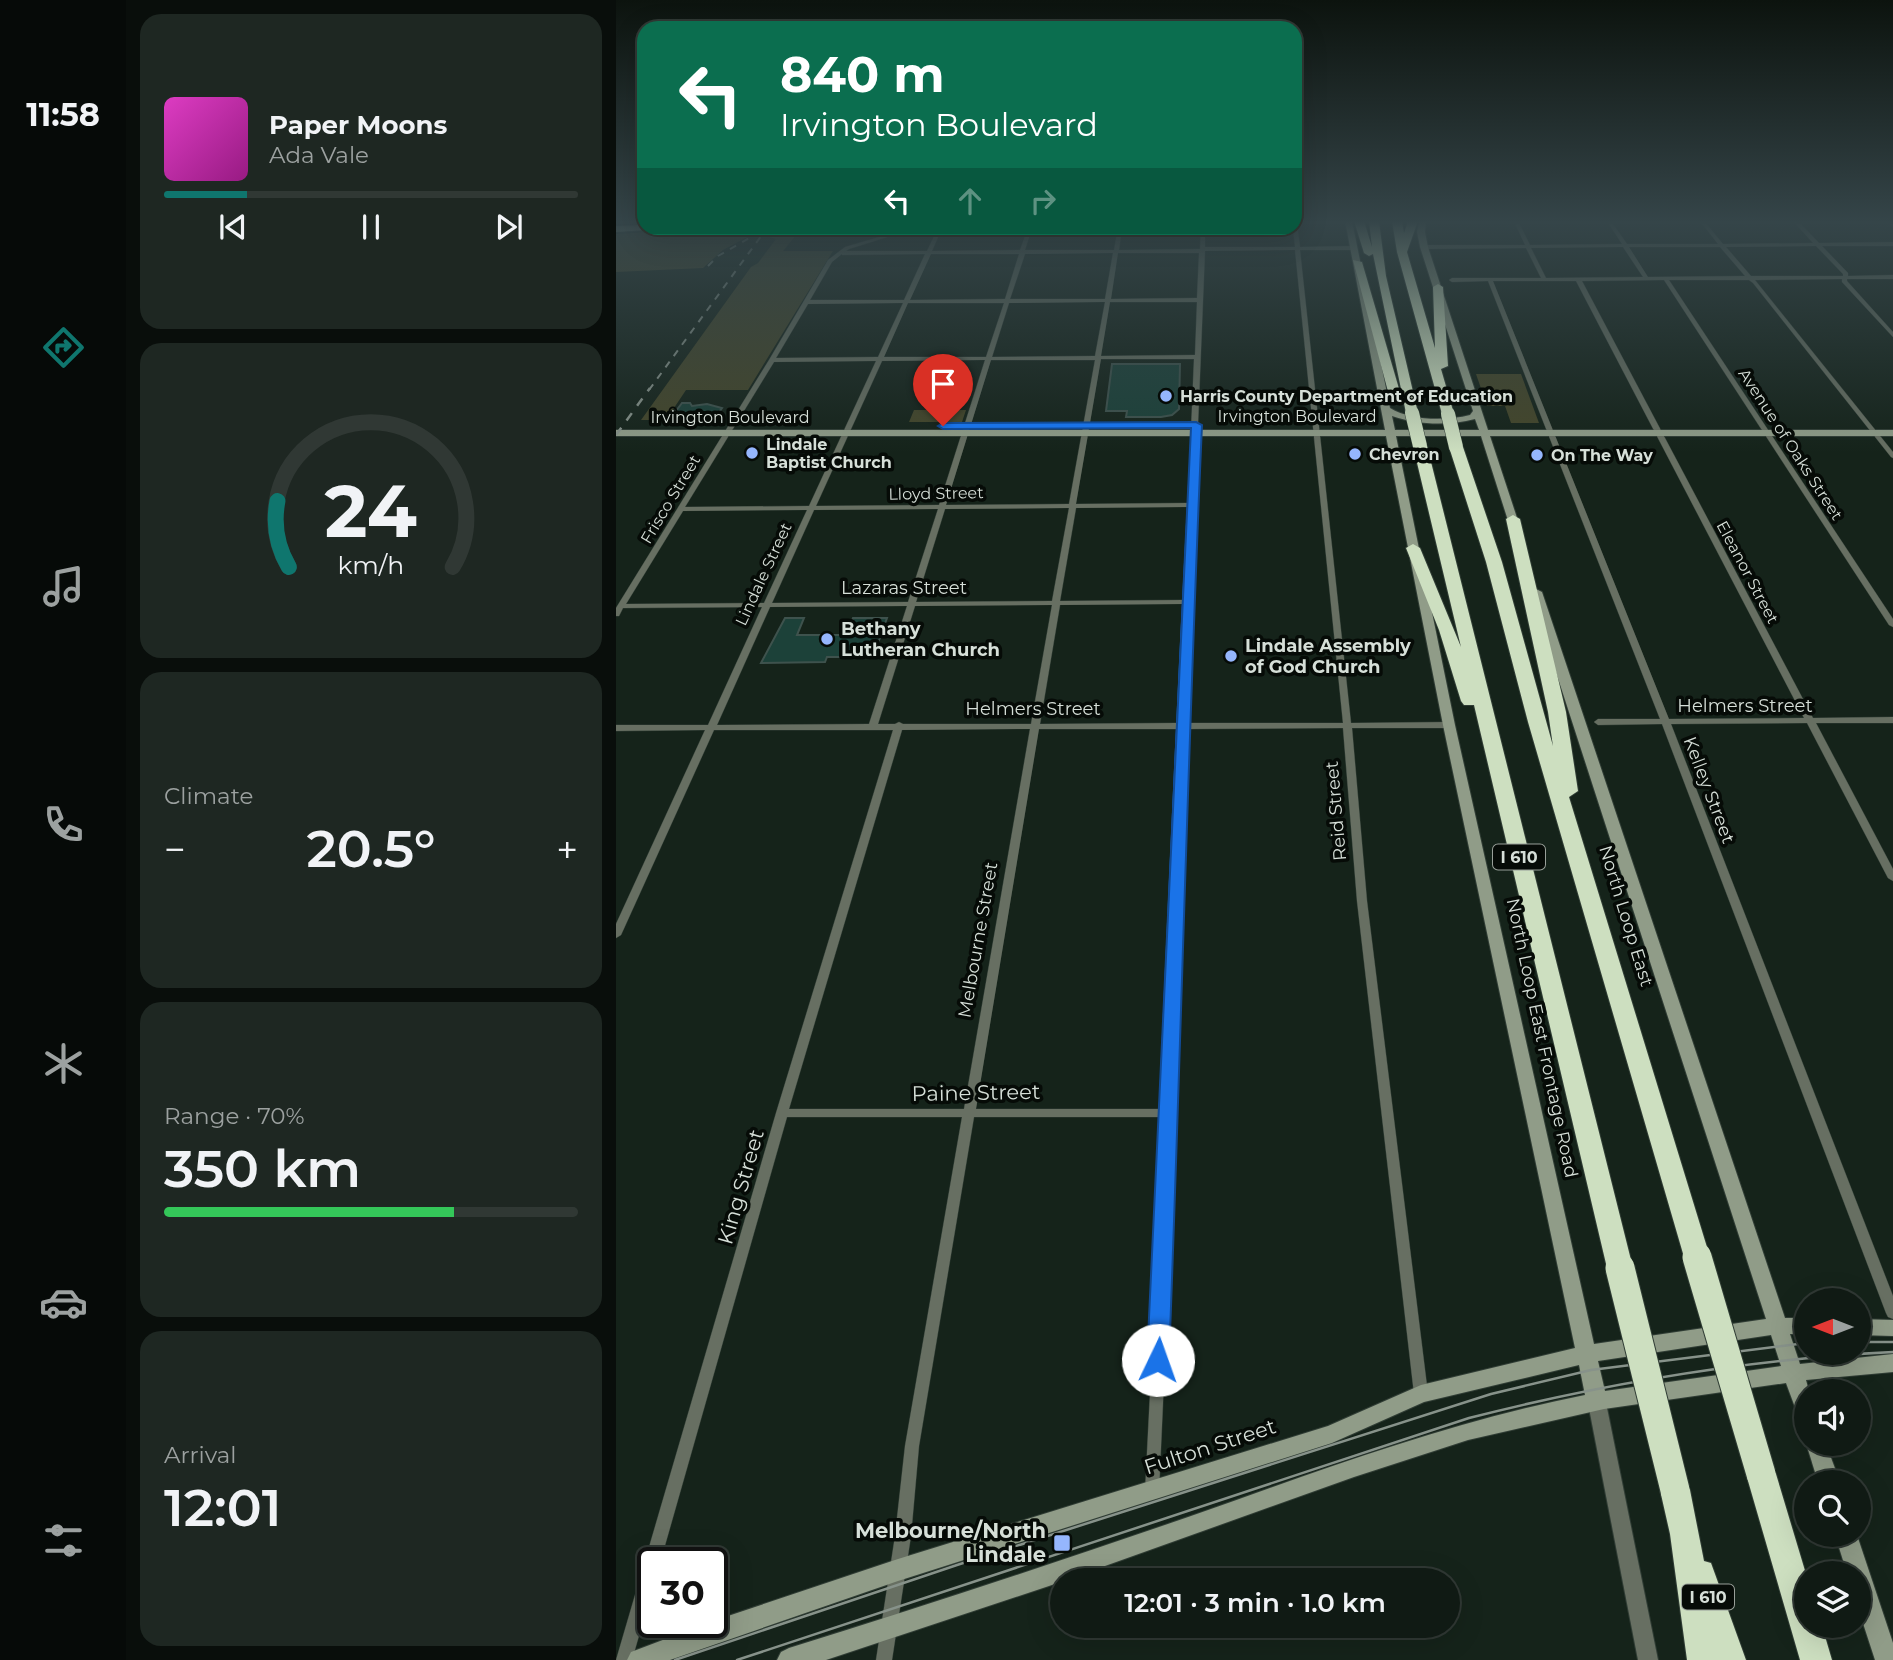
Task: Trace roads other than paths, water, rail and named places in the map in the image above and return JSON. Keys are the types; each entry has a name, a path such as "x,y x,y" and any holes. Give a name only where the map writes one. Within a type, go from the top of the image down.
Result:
{"highway":[{"path":"1369,298 1406,413"},
{"name":"I 610","path":"1385,298 1406,413 1418,450 1514,835 1685,1534 1730,1660"},
{"name":"North Loop East","path":"1415,298 1456,447 1494,562 1538,722 1816,1660"},
{"path":"1439,298 1446,410"},
{"path":"1513,519 1557,712 1578,854"},
{"path":"1413,548 1447,630 1514,835"},
{"path":"1685,1534 1703,1660"}],"main road":[{"name":"North Loop East Frontage Road","path":"1364,298 1389,434 1450,724 1597,1402"},
{"path":"1442,298 1795,1379"},
{"path":"1385,409 1404,418 1461,420 1473,417 1478,411"},
{"name":"Irvington Boulevard","path":"616,425 690,429"},
{"name":"Irvington Boulevard","path":"616,433 729,428 1315,428 1389,434 1486,437 1551,431 1872,429 1893,425"},
{"name":"Irvington Boulevard","path":"1872,429 1893,433"},
{"path":"1389,434 1402,440 1469,442 1486,437"},
{"name":"Fulton Street","path":"639,1660 713,1632 898,1570 1332,1434 1421,1394 1587,1354 1776,1326 1794,1326"},
{"path":"1871,1327 1893,1328"},
{"path":"789,1660 1504,1422 1597,1402 1793,1372 1893,1363"},
{"path":"1850,1547 1887,1660"}],"street":[{"name":"Frisco Street","path":"618,610 808,298"},
{"name":"Lindale Street","path":"616,935 909,298"},
{"path":"873,726 1008,298"},
{"name":"Reid Street","path":"1303,298 1347,724 1362,901 1421,1394"},
{"name":"Kelley Street","path":"1498,298 1666,722 1893,1313"},
{"name":"Eleanor Street","path":"1588,298 1893,878"},
{"name":"Avenue of Oaks Street","path":"1678,298 1893,625"},
{"path":"1767,298 1893,456"},
{"path":"1860,298 1893,335"},
{"path":"806,302 1200,300 1182,724 1170,1113 1152,1492"},
{"name":"Melbourne Street","path":"884,1660 898,1570 912,1446 1107,301"},
{"path":"772,360 1198,357"},
{"name":"Lloyd Street","path":"680,509 1192,505"},
{"name":"Lazaras Street","path":"618,610 766,605 1187,602"},
{"name":"Helmers Street","path":"1598,722 1893,720"},
{"name":"Helmers Street","path":"616,728 1450,724"},
{"name":"King Street","path":"624,1660 782,1113 899,725"},
{"name":"Paine Street","path":"782,1113 1170,1113"},
{"name":"North Loop East Frontage Road","path":"1597,1402 1648,1660"}],"tram line":[{"path":"1871,1342 1893,1342"},
{"path":"675,1660 957,1565 1491,1394 1591,1370 1794,1345"},
{"path":"737,1660 1469,1418 1573,1394 1679,1374 1786,1360 1893,1352"}],"railway":[{"path":"649,390 716,298"},
{"path":"616,435 650,388"}],"place":[{"name":"Harris County Department of Education","path":"1166,396"},
{"name":"Lindale Baptist Church","path":"752,453"},
{"name":"Chevron","path":"1355,454"},
{"name":"On The Way","path":"1537,455"},
{"name":"Bethany Lutheran Church","path":"827,639"},
{"name":"Lindale Assembly of God Church","path":"1231,656"},
{"name":"Melbourne/North Lindale","path":"1062,1543"}]}
